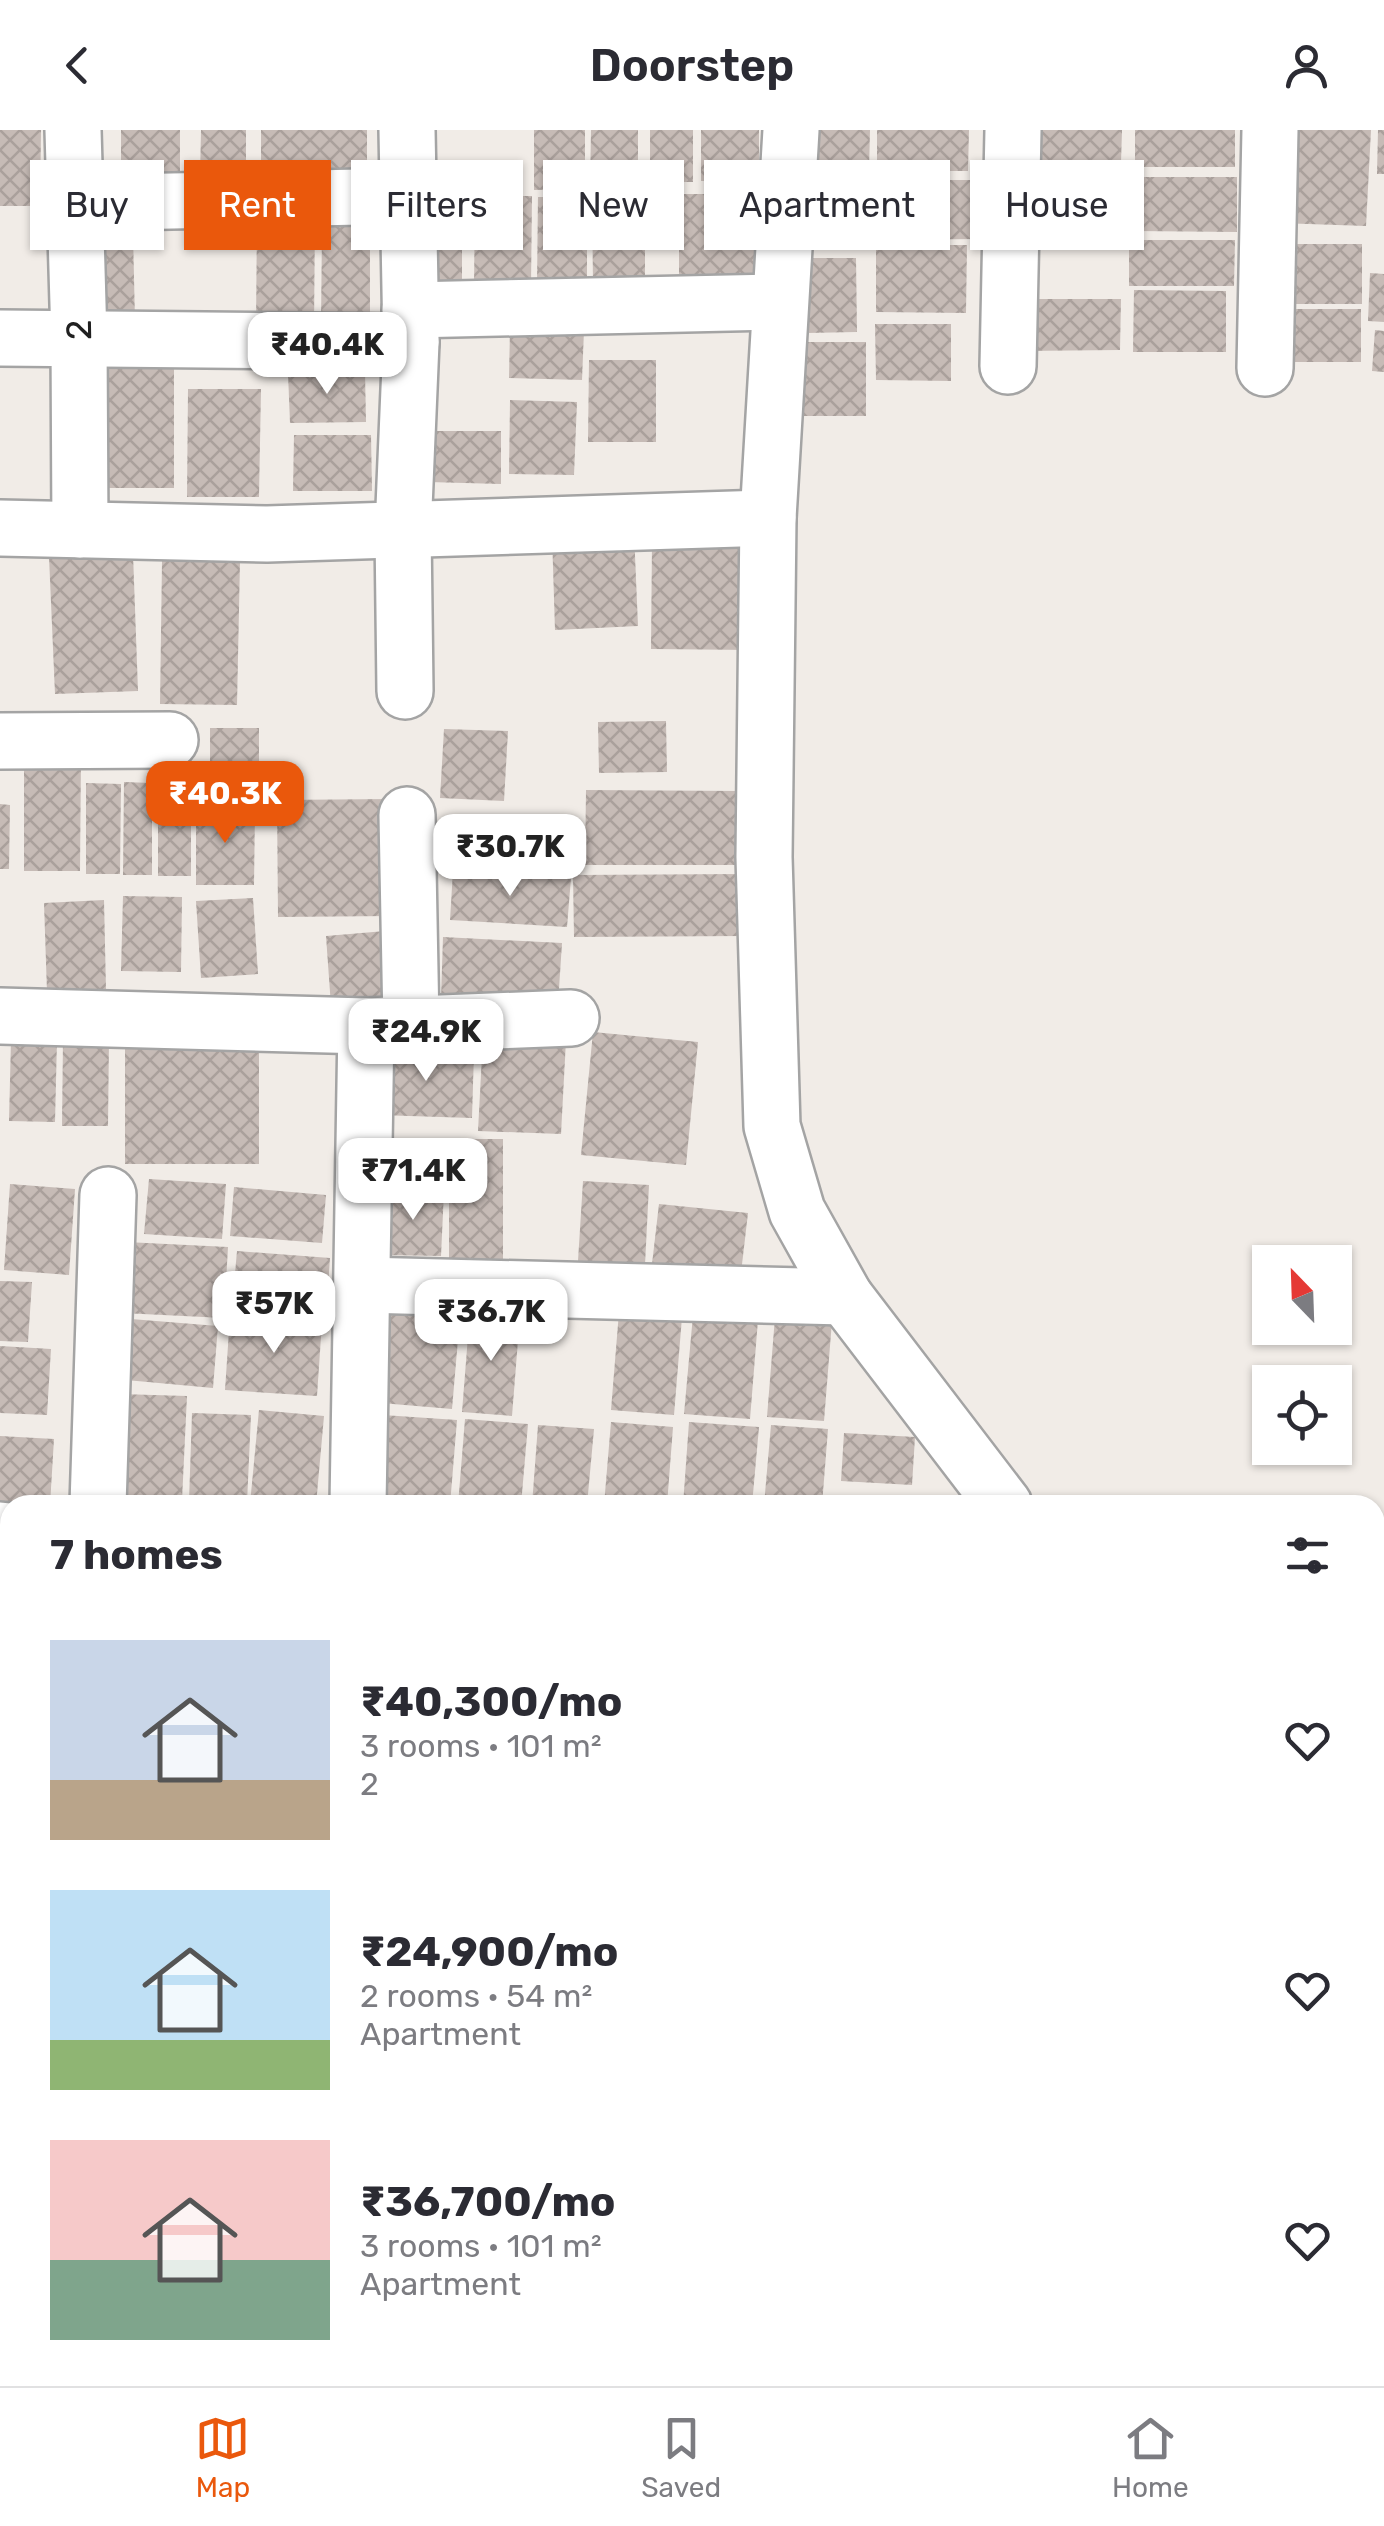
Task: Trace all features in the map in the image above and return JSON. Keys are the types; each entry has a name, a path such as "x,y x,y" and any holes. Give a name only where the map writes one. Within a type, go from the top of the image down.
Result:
{"street":[{"name":"2","path":"73,130 74,160"},
{"path":"407,130 407,160"},
{"path":"790,130 768,518 764,856 772,1126 797,1211 845,1297 996,1495"},
{"path":"1008,366 1013,130"},
{"path":"1265,368 1270,130"},
{"path":"164,201 351,197"},
{"name":"2","path":"77,250 80,530"},
{"path":"406,691 403,531 411,326 409,250"},
{"path":"0,338 79,339 411,326 778,302"},
{"path":"0,528 267,534 768,518"},
{"path":"0,741 170,740"},
{"path":"358,1495 363,1285 408,816"},
{"path":"0,1016 388,1025 571,1018"},
{"path":"98,1495 108,1195"},
{"path":"363,1285 845,1297"}],"building":[{"path":"0,130 41,130 41,160 30,160 30,206 0,206"},
{"path":"121,130 180,130 180,176 164,176 164,160 121,160"},
{"path":"201,130 246,130 246,160 200,160"},
{"path":"261,130 367,130 367,160 351,160 351,175 331,175 331,160 261,160"},
{"path":"534,130 585,130 585,160 543,160 543,190 534,190"},
{"path":"591,130 638,130 638,160 590,160"},
{"path":"650,130 693,130 693,182 684,182 684,160 650,160"},
{"path":"701,130 759,130 759,160 704,160 701,181"},
{"path":"799,130 870,130 869,160 799,160"},
{"path":"877,130 969,130 968,171 950,171 950,160 877,160"},
{"path":"1023,130 1122,130 1121,160 1022,160"},
{"path":"1135,130 1235,130 1235,167 1144,167 1144,160 1135,160"},
{"path":"1283,130 1371,130 1366,226 1279,223"},
{"path":"1378,130 1384,130 1384,174 1377,174"},
{"path":"1144,177 1237,177 1237,232 1144,231"},
{"path":"950,180 970,180 970,239 950,239"},
{"path":"684,194 704,194 704,250 761,250 761,274 679,274 679,250 684,250"},
{"path":"523,196 532,196 531,286 474,286 474,250 523,250"},
{"path":"538,197 543,197 543,250 587,250 587,285 537,285"},
{"path":"351,226 351,250 370,250 370,325 321,325 322,250 331,250 331,227"},
{"path":"1144,240 1235,240 1234,286 1129,286 1129,250 1144,250"},
{"path":"1280,244 1362,244 1362,304 1280,304"},
{"path":"950,245 967,245 966,313 876,312 876,250 950,250"},
{"path":"88,250 133,250 135,321 89,322"},
{"path":"257,250 315,250 314,329 256,329"},
{"path":"420,250 462,250 462,292 420,292"},
{"path":"593,250 645,250 645,284 593,284"},
{"path":"807,258 856,258 857,332 807,333"},
{"path":"1370,273 1384,274 1384,322 1368,321"},
{"path":"1134,290 1226,291 1226,352 1133,352"},
{"path":"1020,299 1121,299 1120,350 1020,351"},
{"path":"1277,309 1361,309 1361,362 1277,362"},
{"path":"875,324 951,324 951,381 876,380"},
{"path":"510,328 584,330 582,380 509,378"},
{"path":"1375,330 1384,331 1384,372 1372,371"},
{"path":"799,342 866,342 866,416 798,416"},
{"path":"174,360 174,488 92,488 93,361"},
{"path":"589,360 656,360 656,442 588,442"},
{"path":"365,372 366,422 290,423 288,373"},
{"path":"188,389 261,389 259,497 187,497"},
{"path":"510,400 577,402 574,475 509,474"},
{"path":"429,431 501,431 501,484 428,482"},
{"path":"294,435 371,435 372,491 293,491"},
{"path":"634,532 638,626 555,630 552,535"},
{"path":"652,542 753,543 751,650 651,649"},
{"path":"133,554 138,691 55,694 49,557"},
{"path":"162,561 240,562 237,705 160,704"},
{"path":"666,721 667,772 599,773 598,722"},
{"path":"210,728 259,728 259,801 210,801"},
{"path":"444,729 508,731 504,801 440,798"},
{"path":"24,755 81,755 80,871 24,871"},
{"path":"124,782 152,783 152,875 123,875"},
{"path":"86,783 121,784 120,874 86,874"},
{"path":"158,783 191,783 191,876 158,876"},
{"path":"586,790 740,791 740,865 585,865"},
{"path":"392,799 392,916 278,917 277,800"},
{"path":"0,804 10,805 9,869 0,869"},
{"path":"196,807 255,808 254,885 196,885"},
{"path":"457,817 528,819 526,866 455,863"},
{"path":"453,871 571,878 567,927 450,920"},
{"path":"743,874 744,936 574,937 573,875"},
{"path":"123,896 182,897 181,972 121,971"},
{"path":"253,898 258,974 201,978 196,901"},
{"path":"104,900 106,990 47,992 44,903"},
{"path":"397,930 403,1000 331,1006 326,936"},
{"path":"443,937 562,943 558,1004 441,998"},
{"path":"593,1032 698,1042 686,1165 581,1155"},
{"path":"483,1036 566,1040 561,1134 478,1131"},
{"path":"11,1039 57,1040 55,1122 9,1121"},
{"path":"63,1039 109,1039 108,1126 62,1126"},
{"path":"125,1043 259,1043 259,1164 125,1164"},
{"path":"380,1049 474,1052 472,1118 378,1115"},
{"path":"449,1139 503,1139 503,1259 449,1259"},
{"path":"149,1179 226,1184 222,1239 144,1234"},
{"path":"583,1181 649,1185 645,1265 578,1261"},
{"path":"10,1184 75,1189 69,1275 4,1270"},
{"path":"234,1187 326,1195 322,1243 230,1236"},
{"path":"385,1189 444,1191 441,1256 383,1255"},
{"path":"659,1204 748,1213 741,1273 652,1264"},
{"path":"126,1242 228,1247 224,1318 122,1313"},
{"path":"237,1251 330,1258 326,1314 232,1307"},
{"path":"0,1281 32,1282 28,1342 0,1341"},
{"path":"389,1311 460,1316 452,1409 381,1403"},
{"path":"470,1311 520,1315 512,1416 462,1412"},
{"path":"619,1312 682,1317 674,1415 611,1410"},
{"path":"693,1315 758,1320 750,1419 684,1414"},
{"path":"230,1316 322,1322 317,1396 225,1390"},
{"path":"775,1317 832,1321 824,1421 767,1417"},
{"path":"131,1319 218,1326 213,1388 126,1380"},
{"path":"0,1346 51,1349 47,1415 0,1413"},
{"path":"120,1394 187,1396 182,1495 116,1495"},
{"path":"259,1410 324,1416 317,1495 251,1495"},
{"path":"192,1413 251,1415 247,1495 189,1495"},
{"path":"383,1415 457,1420 451,1495 377,1495"},
{"path":"465,1419 528,1424 522,1495 459,1495"},
{"path":"611,1422 673,1427 668,1495 605,1495"},
{"path":"689,1422 759,1427 753,1495 684,1495"},
{"path":"538,1425 594,1429 588,1495 533,1495"},
{"path":"771,1425 828,1429 823,1495 765,1495"},
{"path":"844,1433 915,1437 912,1485 841,1481"},
{"path":"0,1436 54,1439 51,1495 0,1495"}]}
